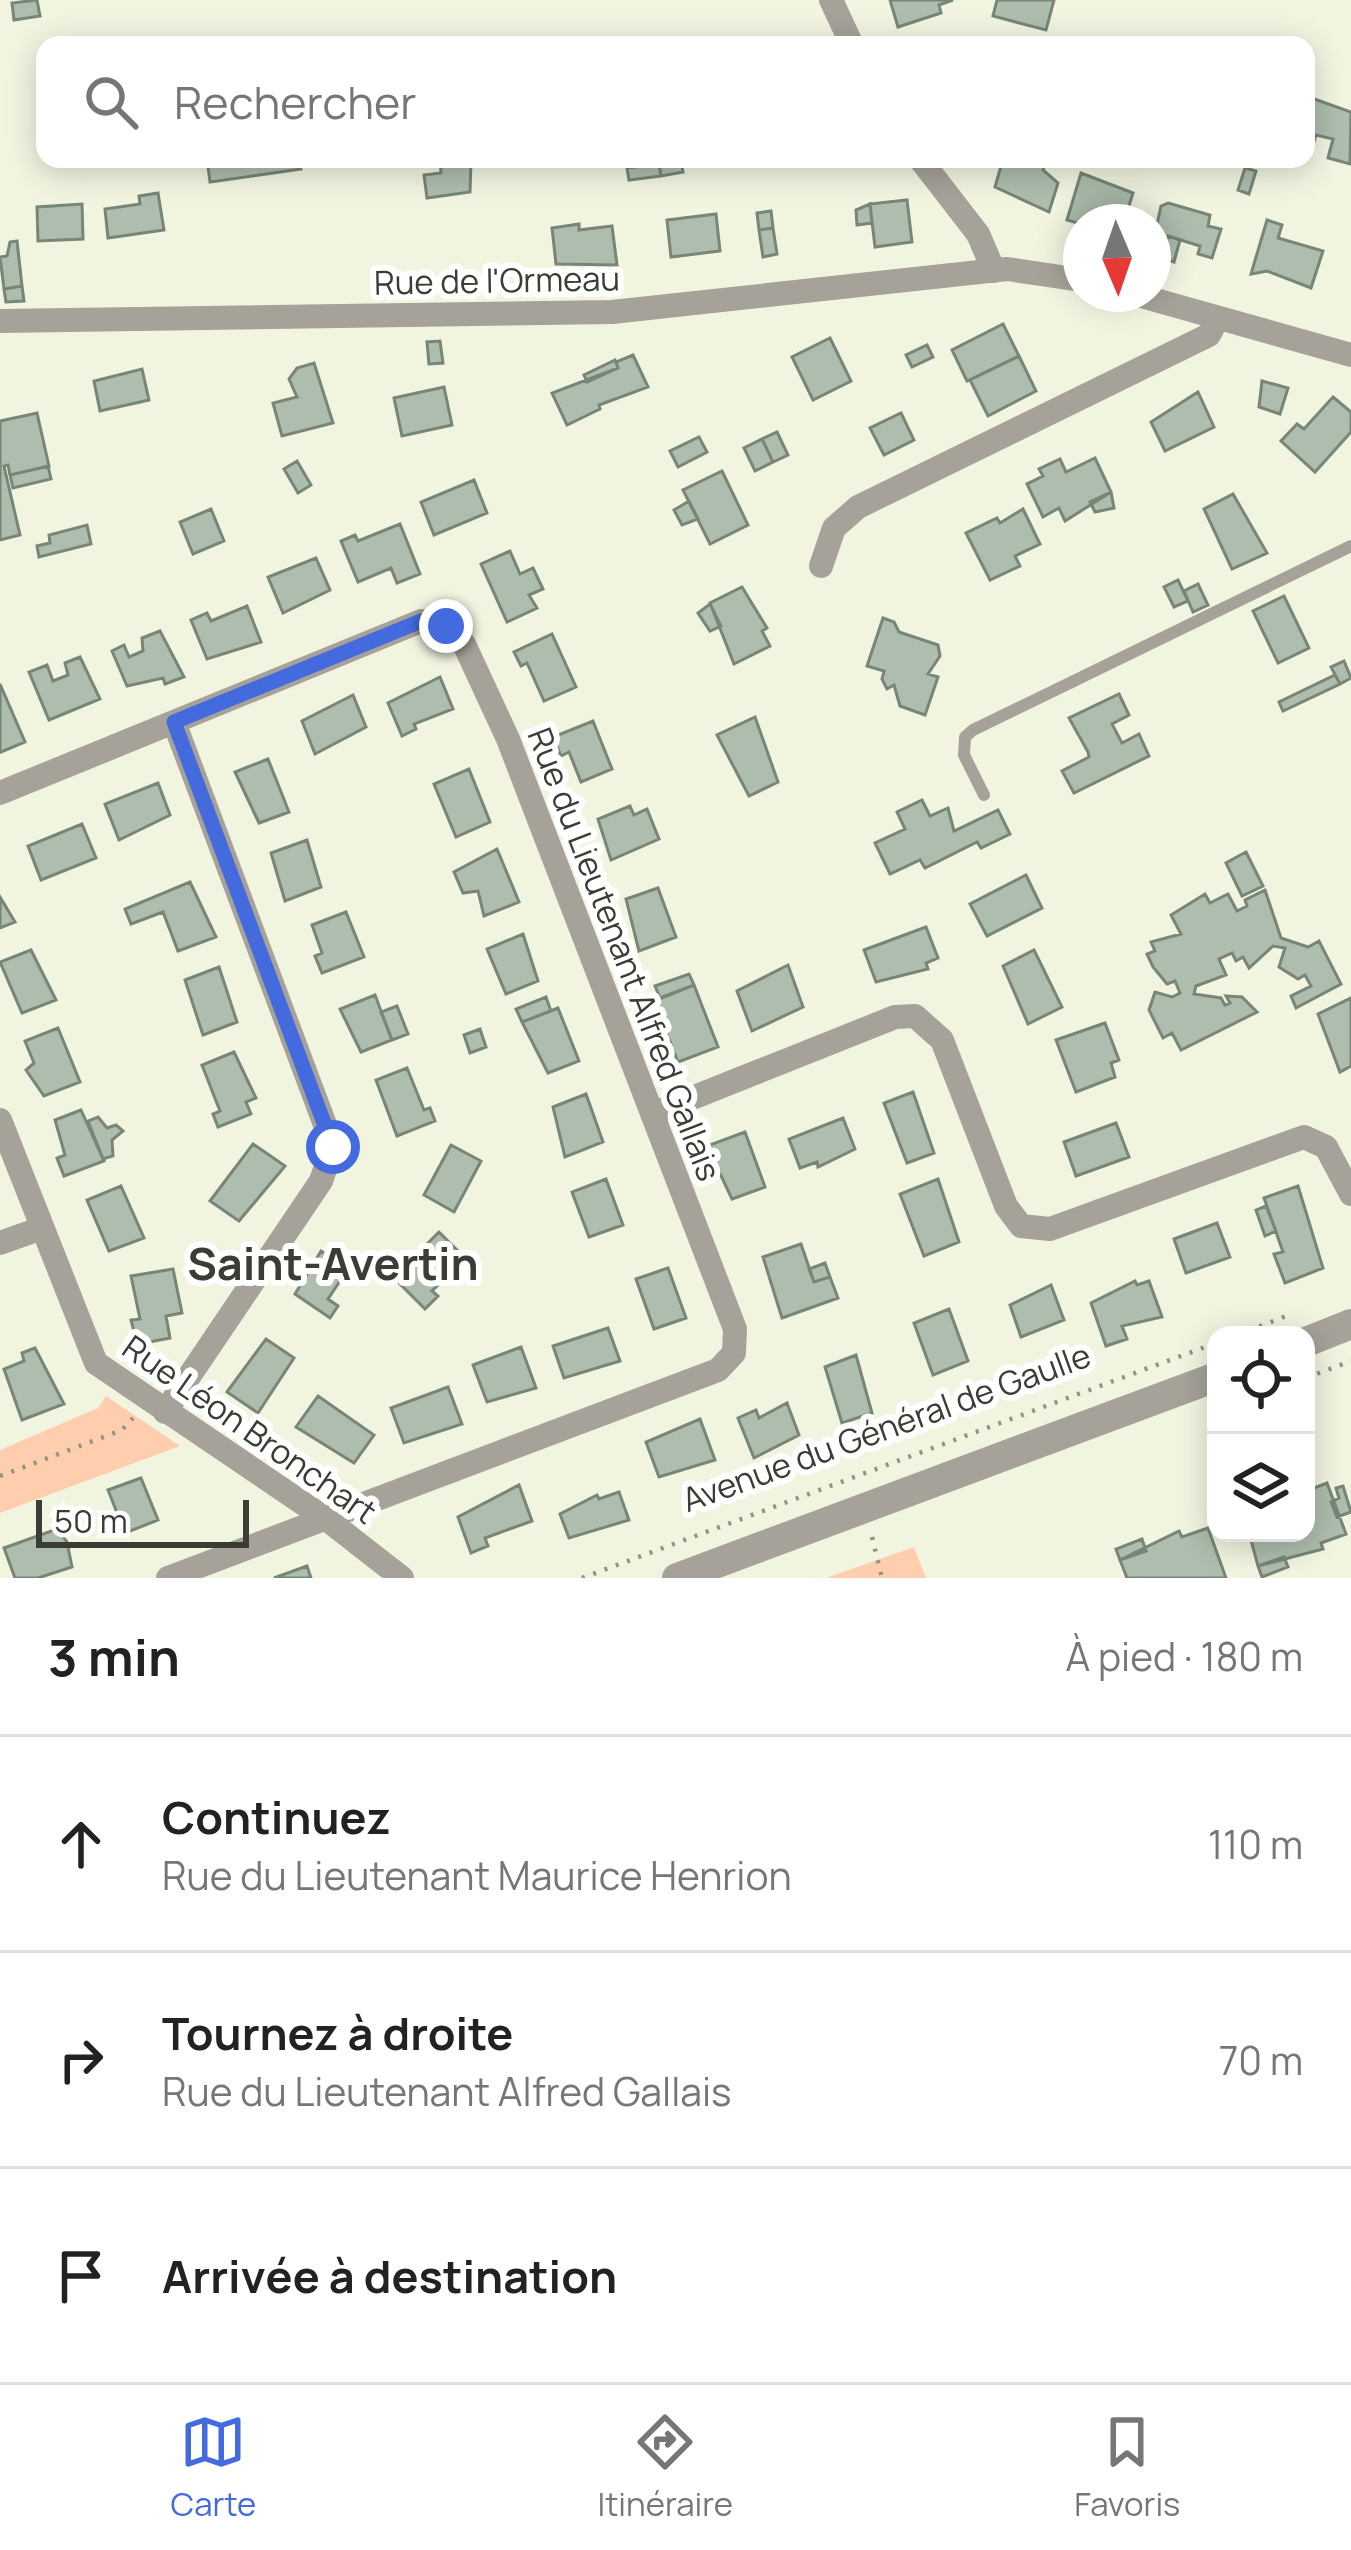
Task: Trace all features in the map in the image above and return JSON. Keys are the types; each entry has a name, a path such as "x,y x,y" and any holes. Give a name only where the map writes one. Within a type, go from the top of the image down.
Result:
{"street":[{"path":"831,0 848,36"},
{"path":"927,168 978,235 994,271"},
{"name":"Rue de l'Ormeau","path":"0,321 612,312 994,271 1020,269 1063,277"},
{"path":"1171,304 1351,355"},
{"path":"821,566 834,528 858,507 1209,335 1219,318"},
{"name":"Rue du Lieutenant Alfred Gallais","path":"0,793 421,621 457,634 508,740 735,1329 727,1363 329,1521"},
{"path":"155,1405 321,1181 333,1147 174,722"},
{"path":"652,1114 895,1017 915,1016 942,1040 1006,1206 1022,1226 1050,1229 1304,1137 1326,1147 1351,1195"},
{"name":"Rue Léon Bronchart","path":"0,1120 88,1352 108,1374 329,1521 402,1578"},
{"path":"0,1243 42,1228"},
{"path":"1315,1338 1351,1324"},
{"name":"Avenue du Général de Gaulle","path":"677,1578 1207,1380"},
{"path":"168,1578 329,1521"}],"lane":[{"path":"985,794 964,755 965,737 973,730 1351,546"}],"path":[{"name":"Avenue du Général de Gaulle","path":"582,1578 1207,1346"},
{"path":"1315,1375 1351,1361"},
{"path":"0,1476 122,1430 155,1405"},
{"path":"860,1510 882,1578"}],"shaded area":[{"path":"106,1396 180,1446 0,1513 0,1450 98,1408"},
{"path":"914,1547 926,1578 826,1578"}],"building":[{"path":"37,0 40,16 14,20 12,3"},
{"path":"890,0 953,0 939,5 941,13 898,27"},
{"path":"997,0 1054,0 1046,30 993,16"},
{"path":"1315,99 1351,112 1350,164 1328,158 1333,139 1316,135"},
{"path":"208,168 301,169 210,182"},
{"path":"441,168 471,168 470,192 427,198 424,175 441,173"},
{"path":"627,168 660,168 661,176 629,180"},
{"path":"660,168 682,168 683,172 661,176"},
{"path":"1000,168 1044,168 1058,183 1049,212 995,187"},
{"path":"1245,168 1256,171 1249,194 1238,190"},
{"path":"1081,173 1133,193 1130,204 1072,204"},
{"path":"158,193 164,230 108,238 105,209 140,204 139,196"},
{"path":"907,200 912,242 875,247 870,204"},
{"path":"1168,203 1210,215 1208,226 1221,229 1212,258 1198,254 1200,246 1171,237 1171,204"},
{"path":"82,204 83,239 38,241 37,207"},
{"path":"870,204 872,223 857,225 856,210"},
{"path":"771,211 773,228 759,230 757,213"},
{"path":"716,214 720,251 671,257 667,220"},
{"path":"1267,220 1282,225 1278,238 1323,251 1311,288 1267,271 1251,274"},
{"path":"579,224 579,230 612,226 617,265 556,264 552,228"},
{"path":"773,228 777,254 763,257 759,230"},
{"path":"1171,237 1180,240 1171,261"},
{"path":"17,241 22,286 4,289 0,257 7,256 10,242"},
{"path":"22,286 24,301 6,302 4,289"},
{"path":"1003,324 1019,356 967,381 952,350"},
{"path":"830,338 851,381 813,400 792,357"},
{"path":"440,341 443,363 429,364 427,342"},
{"path":"927,345 933,357 912,367 906,355"},
{"path":"633,355 648,387 599,405 600,409 567,425 552,393 618,368 616,362"},
{"path":"1019,356 1036,391 988,416 970,380"},
{"path":"615,360 618,368 587,382 584,375"},
{"path":"314,363 333,423 282,436 273,403 297,397 289,379 297,368"},
{"path":"142,369 149,400 100,411 94,381"},
{"path":"1262,381 1288,388 1280,414 1259,407"},
{"path":"444,387 452,425 402,436 394,398"},
{"path":"1198,392 1214,427 1165,451 1151,422"},
{"path":"1333,397 1351,412 1351,432 1315,472 1281,441 1297,424 1304,429"},
{"path":"37,413 49,466 10,475 8,465 4,466 20,535 0,540 0,421"},
{"path":"901,413 914,440 884,455 870,428"},
{"path":"777,432 788,455 773,462 762,439"},
{"path":"699,437 707,452 678,467 670,451"},
{"path":"762,439 773,462 755,471 744,448"},
{"path":"1095,458 1111,492 1065,521 1059,508 1043,517 1027,484 1043,476 1039,469 1060,459 1066,472"},
{"path":"297,461 311,485 298,493 284,469"},
{"path":"48,466 51,479 13,488 10,475"},
{"path":"722,471 748,525 710,544 683,490"},
{"path":"474,480 487,513 434,535 421,502"},
{"path":"1111,492 1114,508 1095,512 1090,502"},
{"path":"1233,494 1267,553 1232,569 1204,509"},
{"path":"689,501 698,519 682,525 674,510"},
{"path":"211,509 224,541 193,554 180,522"},
{"path":"1023,509 1040,544 1015,556 1020,566 990,580 966,533 997,518 1000,523"},
{"path":"400,524 420,574 397,583 391,568 358,582 341,541 355,535 358,541"},
{"path":"87,525 91,544 39,557 37,546 50,543 49,535"},
{"path":"510,551 520,574 533,568 543,589 529,595 537,608 507,622 481,564"},
{"path":"316,558 330,590 283,613 268,577"},
{"path":"1178,580 1188,601 1174,607 1164,587"},
{"path":"1198,584 1208,605 1193,612 1184,591"},
{"path":"742,587 767,628 762,631 770,646 734,664 710,603"},
{"path":"1284,596 1309,648 1278,663 1253,611"},
{"path":"710,604 721,626 710,631 698,613"},
{"path":"247,606 261,642 207,659 191,620 207,613 211,621"},
{"path":"883,618 894,622 899,632 938,645 940,656 928,674 938,677 925,715 900,706 894,685 887,689 882,679 884,671 867,666"},
{"path":"160,631 184,677 165,684 163,678 127,686 112,651 124,645 129,657 143,651 142,638"},
{"path":"552,634 576,687 544,701 527,663 521,666 514,652"},
{"path":"80,657 100,699 49,720 29,672 47,665 53,681 68,675 65,663"},
{"path":"1344,661 1351,678 1340,684 1331,667"},
{"path":"1335,675 1340,684 1283,711 1279,702"},
{"path":"440,677 453,709 414,724 416,729 402,736 388,703"},
{"path":"0,684 25,742 1,752 0,750"},
{"path":"1119,694 1129,715 1112,724 1122,743 1139,734 1149,756 1074,793 1062,771 1089,757 1069,718"},
{"path":"353,695 366,727 315,754 302,721"},
{"path":"755,717 778,782 749,796 717,735"},
{"path":"593,721 612,769 581,782 569,752 561,756 553,737"},
{"path":"268,759 289,812 259,823 235,772"},
{"path":"469,769 490,822 456,837 434,784"},
{"path":"158,783 170,815 119,840 105,804"},
{"path":"922,800 930,816 948,808 954,831 998,810 1010,834 981,848 977,842 925,868 920,860 890,874 875,843 905,829 897,812"},
{"path":"630,806 634,815 647,809 659,839 611,860 598,819"},
{"path":"82,824 96,858 41,880 28,846"},
{"path":"307,840 321,887 285,901 271,853"},
{"path":"497,849 519,902 484,916 478,891 463,893 454,872"},
{"path":"1246,852 1263,886 1242,896 1226,863"},
{"path":"1026,875 1042,908 987,936 970,904"},
{"path":"190,882 216,937 178,951 163,912 131,924 125,909"},
{"path":"658,888 676,937 639,951 626,899"},
{"path":"1265,890 1281,938 1308,947 1319,941 1341,984 1296,1008 1291,996 1311,986 1305,975 1298,979 1279,967 1285,948 1273,946 1249,968 1243,957 1236,961 1232,953 1219,959 1226,975 1196,986 1194,994 1221,998 1225,1005 1230,1003 1226,996 1242,997 1257,1012 1181,1050 1172,1033 1163,1038 1149,1010 1155,992 1172,997 1180,993 1175,981 1167,984 1153,967 1147,954 1155,951 1151,942 1181,934 1171,915 1205,894 1210,903 1228,894 1237,911 1247,906 1245,900"},
{"path":"0,897 15,922 0,928"},
{"path":"346,912 364,957 322,973 315,956 322,953 312,925"},
{"path":"926,927 938,958 926,963 928,969 876,982 864,950"},
{"path":"523,934 538,981 506,994 487,949"},
{"path":"31,950 56,1000 22,1013 0,962"},
{"path":"1034,950 1062,1007 1028,1024 1003,966"},
{"path":"788,965 803,1007 752,1031 737,991"},
{"path":"219,967 237,1022 203,1035 185,980"},
{"path":"689,974 694,985 660,998 655,986"},
{"path":"694,985 718,1047 678,1062 654,1001"},
{"path":"375,995 392,1040 361,1052 340,1009"},
{"path":"546,997 551,1011 522,1022 516,1009"},
{"path":"1351,998 1351,1066 1340,1072 1318,1014"},
{"path":"397,1006 408,1034 392,1040 381,1012"},
{"path":"558,1008 579,1061 548,1073 522,1022"},
{"path":"1105,1023 1119,1060 1111,1063 1115,1077 1076,1092 1056,1040"},
{"path":"58,1028 80,1082 44,1096 26,1070 34,1063 25,1041"},
{"path":"480,1029 486,1047 470,1053 464,1035"},
{"path":"234,1052 256,1098 246,1102 251,1114 218,1127 213,1114 220,1111 202,1065"},
{"path":"407,1068 424,1110 430,1108 435,1121 397,1136 376,1080"},
{"path":"913,1092 934,1153 907,1163 884,1103"},
{"path":"586,1094 603,1142 565,1157 553,1107"},
{"path":"81,1110 104,1161 64,1176 57,1158 65,1155 55,1120"},
{"path":"98,1117 107,1128 116,1125 123,1131 112,1140 113,1156 103,1159 88,1121"},
{"path":"843,1118 855,1149 818,1167 817,1162 800,1168 789,1139"},
{"path":"1116,1123 1129,1157 1076,1176 1064,1142"},
{"path":"745,1132 765,1187 732,1199 707,1146"},
{"path":"253,1144 285,1166 239,1221 210,1201"},
{"path":"451,1145 481,1161 454,1212 424,1195"},
{"path":"606,1179 623,1225 589,1237 572,1192"},
{"path":"938,1179 959,1242 924,1256 900,1194"},
{"path":"121,1186 144,1238 109,1251 87,1200"},
{"path":"1298,1186 1323,1268 1285,1283 1274,1254 1283,1252 1264,1198"},
{"path":"1266,1206 1276,1231 1265,1236 1256,1210"},
{"path":"1217,1223 1230,1257 1186,1273 1174,1239"},
{"path":"439,1232 465,1258 432,1291 438,1296 425,1309 398,1282 410,1270 406,1265"},
{"path":"801,1244 814,1282 830,1277 838,1298 782,1318 763,1257"},
{"path":"321,1251 348,1269 328,1299 338,1306 330,1318 295,1294"},
{"path":"825,1263 830,1277 814,1282 809,1269"},
{"path":"668,1268 686,1318 654,1329 636,1279"},
{"path":"173,1269 182,1313 166,1316 170,1338 144,1343 143,1337 136,1339 131,1320 140,1319 131,1276"},
{"path":"1135,1281 1137,1285 1149,1281 1162,1317 1122,1326 1127,1339 1106,1346 1091,1303"},
{"path":"1051,1285 1064,1320 1021,1337 1010,1305"},
{"path":"949,1309 968,1361 933,1375 914,1323"},
{"path":"608,1328 620,1361 564,1378 553,1346"},
{"path":"266,1339 294,1358 258,1413 227,1392"},
{"path":"521,1347 536,1388 487,1402 473,1365"},
{"path":"35,1348 64,1404 22,1420 4,1369 24,1361 22,1353"},
{"path":"856,1355 872,1413 842,1423 825,1367"},
{"path":"448,1387 462,1424 404,1443 391,1408"},
{"path":"318,1396 374,1435 354,1463 296,1427"},
{"path":"787,1403 799,1435 754,1458 738,1418 756,1410 759,1418"},
{"path":"700,1419 715,1460 659,1477 646,1442"},
{"path":"141,1478 158,1520 125,1533 108,1490"},
{"path":"1327,1483 1346,1534 1321,1543 1323,1549 1258,1566 1251,1542 1315,1542 1315,1488"},
{"path":"519,1485 532,1521 485,1538 488,1546 471,1553 458,1517"},
{"path":"1343,1486 1351,1512 1337,1517 1331,1502 1339,1498 1336,1488"},
{"path":"619,1492 629,1520 569,1538 560,1514 597,1495 599,1499"},
{"path":"1207,1528 1207,1542 1213,1542 1226,1578 1127,1578 1120,1560 1179,1531 1182,1537"},
{"path":"57,1529 67,1542 72,1567 38,1578 15,1578 4,1548"},
{"path":"1142,1539 1146,1551 1120,1560 1116,1549"},
{"path":"1284,1557 1288,1567 1262,1577 1258,1566"},
{"path":"307,1566 311,1578 274,1578"}],"district":[{"name":"Saint-Avertin","path":"333,1263"}],"route":[{"path":"333,1147 332,1134 174,722 421,621 446,626"}]}
